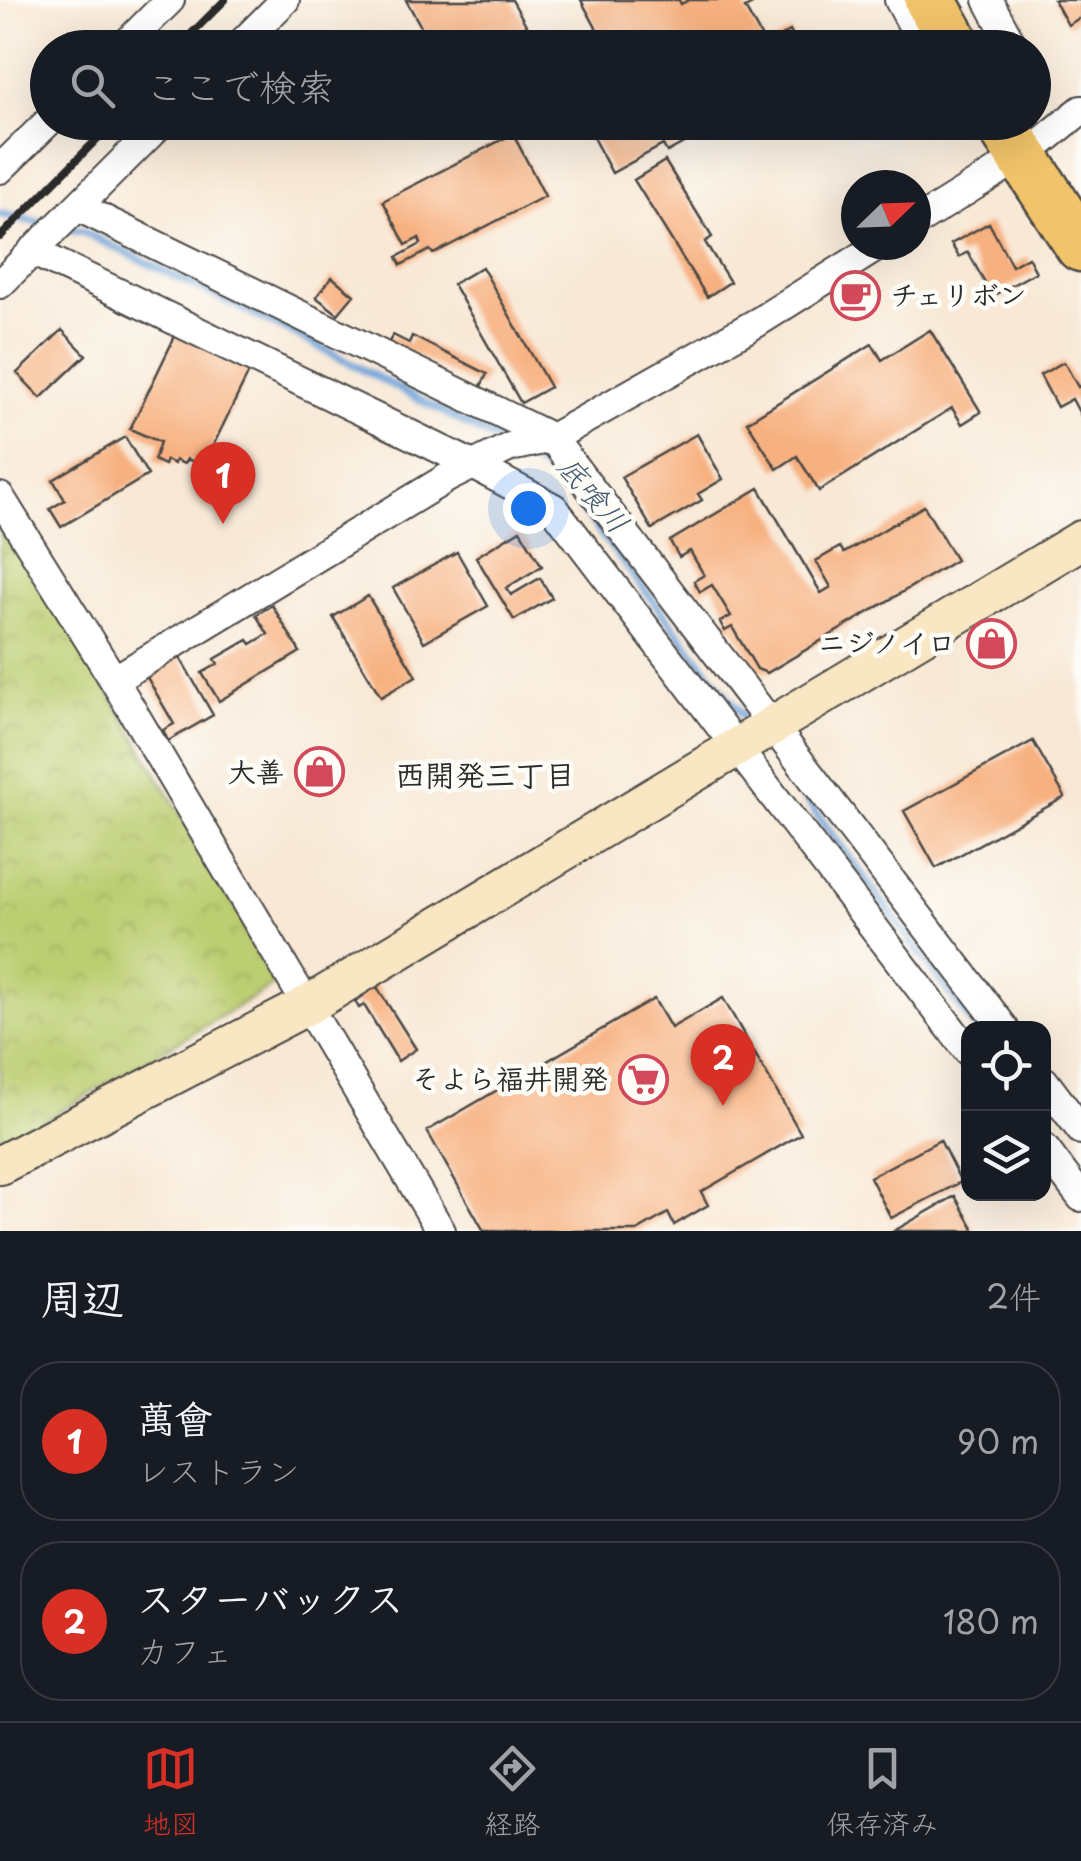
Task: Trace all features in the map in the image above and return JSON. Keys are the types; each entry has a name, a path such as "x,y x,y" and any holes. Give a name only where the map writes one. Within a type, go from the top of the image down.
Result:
{"highway":[{"path":"930,0 948,30"},
{"path":"954,0 970,30"},
{"path":"1023,140 1081,244"}],"street":[{"path":"140,30 170,0"},
{"path":"256,30 285,0"},
{"path":"899,0 915,30"},
{"path":"988,0 1004,30"},
{"path":"1051,122 1081,110"},
{"path":"0,169 30,140"},
{"path":"0,284 144,140"},
{"path":"931,209 1014,140"},
{"path":"78,206 552,438 999,1021"},
{"path":"32,252 554,508 961,1042"},
{"path":"114,680 447,478 510,447 552,438 758,322 856,260"},
{"path":"0,497 114,680 441,1231"},
{"path":"0,1165 308,1005 1081,540"},
{"path":"1051,1089 1081,1130"},
{"path":"1051,1157 1081,1197"}],"green space":[{"path":"0,518 101,678 279,982 0,1147"}],"building":[{"path":"406,0 512,0 529,30 423,30"},
{"path":"581,0 679,0 681,4 689,0 760,0 745,8 757,30 597,30"},
{"path":"1054,0 1081,0 1081,17 1068,25"},
{"path":"501,140 516,140 545,196 433,254 430,250 401,265 397,257 421,244 419,238 406,245 383,201"},
{"path":"594,140 689,140 667,152 663,145 612,173"},
{"path":"665,161 712,237 705,242 730,282 707,297 634,180"},
{"path":"989,223 1012,266 1028,257 1036,272 992,296 968,252 959,257 951,244"},
{"path":"482,267 550,387 521,403 453,284"},
{"path":"332,277 354,295 338,314 316,297"},
{"path":"180,326 253,364 205,462 187,459 184,464 175,460 174,464 166,460 164,465 154,460 160,442 130,429"},
{"path":"62,330 86,355 41,398 17,373"},
{"path":"930,330 981,412 962,424 952,408 819,491 797,456 777,469 747,422 872,344 882,360"},
{"path":"393,335 409,343 412,336 487,374 480,388 389,342"},
{"path":"1064,362 1078,387 1081,385 1081,416 1072,399 1057,407 1040,375"},
{"path":"697,434 723,479 698,494 702,500 652,529 621,477"},
{"path":"125,437 148,475 61,527 50,509 65,500 53,480"},
{"path":"759,488 821,593 831,587 816,561 840,547 844,553 924,506 956,560 767,673 757,669 732,627 725,631 720,622 731,616 712,585 700,592 694,581 704,575 690,551 679,557 670,541"},
{"path":"520,530 542,566 506,588 511,595 540,578 552,598 514,620 476,557"},
{"path":"457,552 488,606 424,642 393,588"},
{"path":"368,596 416,676 381,697 333,617"},
{"path":"272,605 300,652 219,701 202,673 218,664 215,659 248,640 251,644 268,634 256,615"},
{"path":"178,654 213,715 168,741 163,730 174,724 145,674"},
{"path":"1033,741 1065,797 936,868 904,811"},
{"path":"375,984 416,1049 398,1061 364,1005 359,1008 355,1001"},
{"name":"そよら福井開発","path":"723,998 801,1134 701,1192 708,1205 674,1225 668,1213 637,1231 484,1231 427,1131 654,999 671,1028"},
{"path":"940,1140 961,1182 891,1218 870,1177"},
{"path":"955,1196 975,1231 894,1231"}],"waterway":[{"name":"底喰川","path":"0,214 50,225"},
{"name":"底喰川","path":"64,228 83,232 289,331 504,444"},
{"name":"底喰川","path":"520,454 551,474 574,499 752,728"},
{"name":"底喰川","path":"764,743 971,1021"},
{"name":"底喰川","path":"1051,1129 1081,1170"}],"railway":[{"path":"195,30 225,0"},
{"path":"0,237 96,140"}],"place":[{"name":"チェリボン","path":"855,295"},
{"name":"萬會","path":"223,524"},
{"name":"ニジノイロ","path":"991,643"},
{"name":"大善","path":"319,772"},
{"name":"そよら福井開発","path":"643,1079"},
{"name":"スターバックス","path":"723,1106"}],"district":[{"name":"西開発三丁目","path":"485,776"}]}
